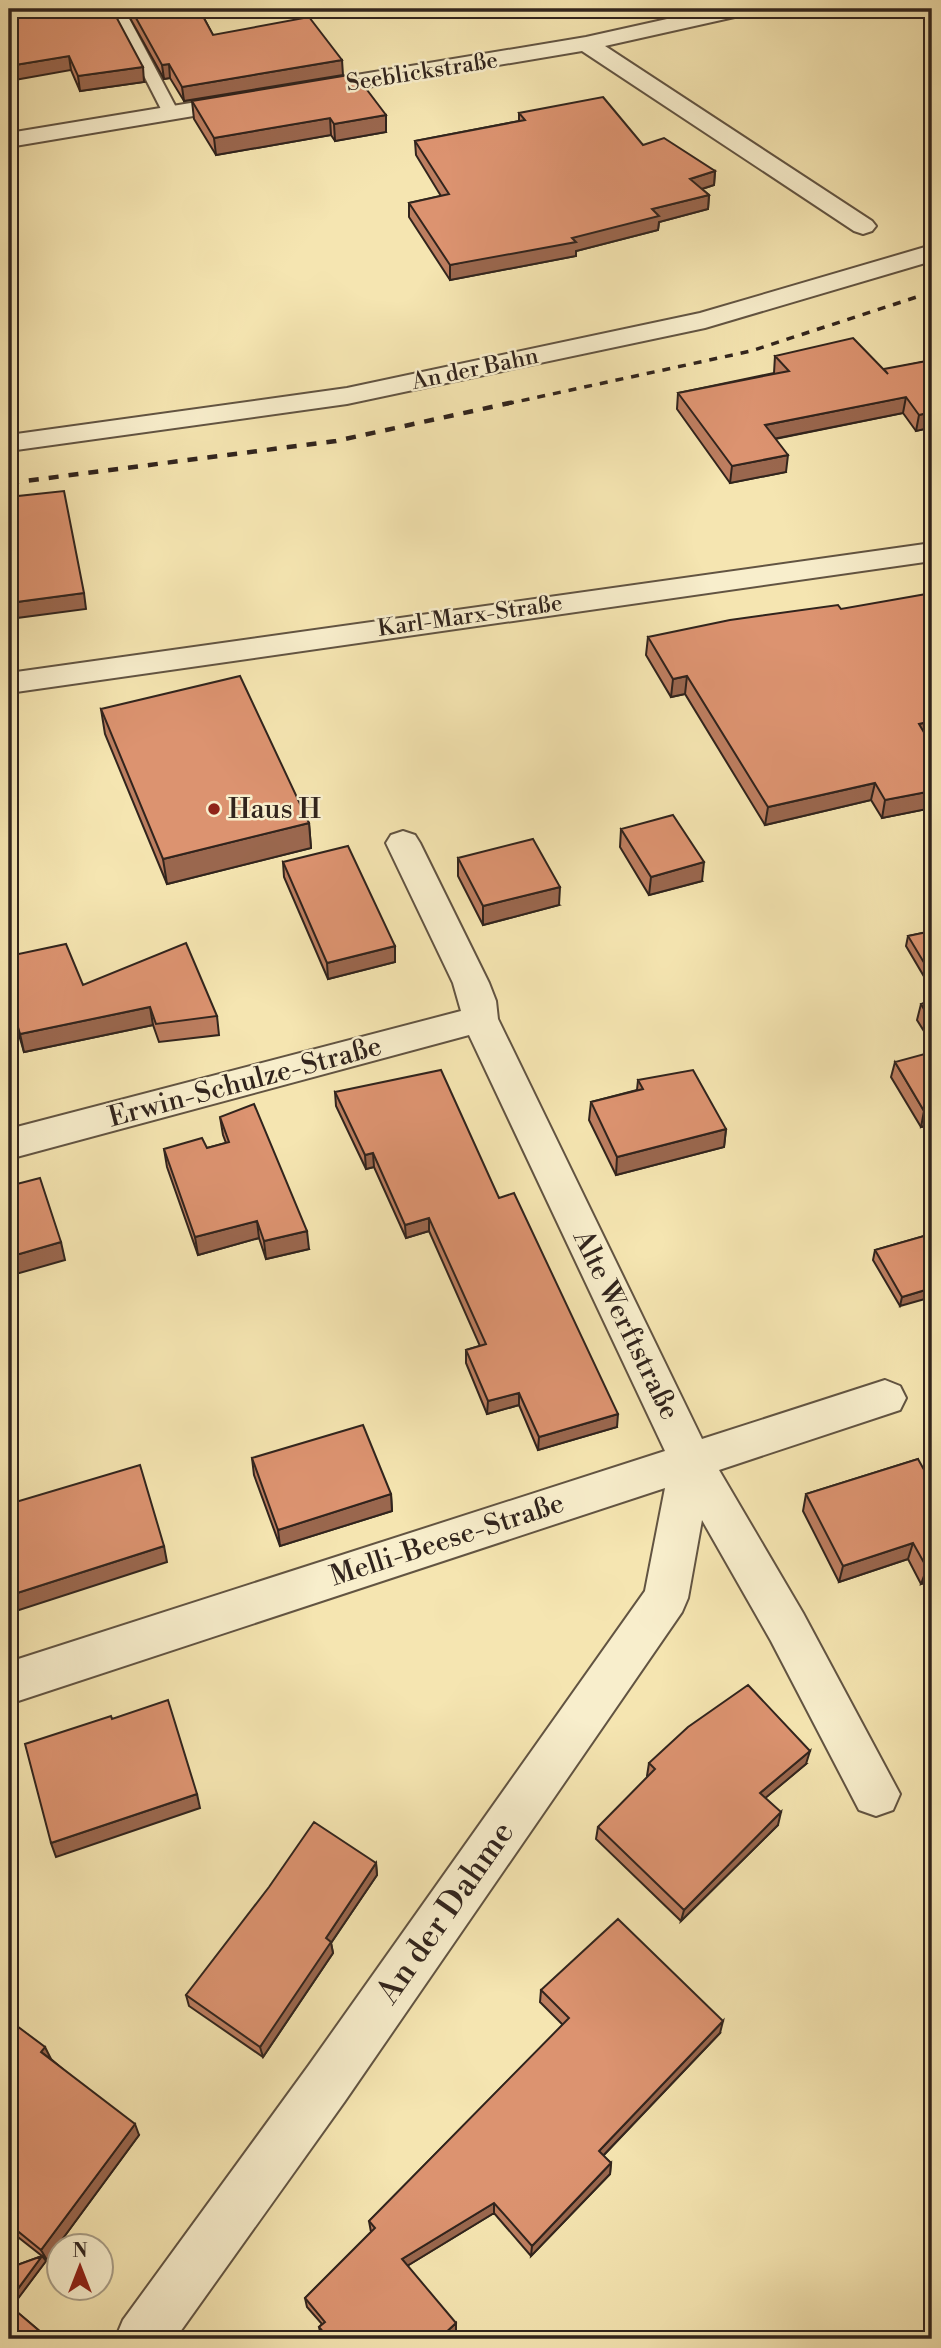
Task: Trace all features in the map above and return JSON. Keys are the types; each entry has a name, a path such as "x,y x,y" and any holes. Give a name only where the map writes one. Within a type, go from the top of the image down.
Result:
{"street":[{"name":"Seeblickstraße","path":"287,94 586,44 627,26 740,9"},
{"path":"586,44 863,226"},
{"path":"9,140 261,98"},
{"name":"An der Bahn","path":"9,443 347,396 705,320 932,253"},
{"name":"Karl-Marx-Straße","path":"9,683 932,552"},
{"name":"Alte Werftstraße","path":"403,843 471,983 480,1019 691,1461 787,1627 876,1794"},
{"name":"Erwin-Schulze-Straße","path":"9,1144 480,1019"},
{"name":"Melli-Beese-Straße","path":"9,1683 885,1398"},
{"name":"An der Dahme","path":"142,2339 327,2083 666,1598 691,1461"}],"lane":[{"path":"117,9 171,113"}],"building":[{"path":"9,9 112,9 143,67 78,76 69,56 9,66"},
{"path":"131,9 199,9 213,35 309,17 342,60 182,87 169,64 162,65"},
{"path":"355,74 386,115 334,124 330,118 214,138 192,101"},
{"path":"603,97 643,145 664,138 715,171 690,179 709,195 652,209 659,216 572,238 576,242 450,265 409,203 449,194 415,141 525,120 519,113"},
{"path":"853,338 888,374 884,369 932,360 932,412 919,415 906,397 765,425 788,455 732,466 678,393 789,371 775,356"},
{"path":"64,491 84,593 9,603 9,497"},
{"path":"932,593 932,721 919,724 932,746 932,791 885,800 875,783 768,807 687,676 673,679 648,637 730,620 838,605 841,609"},
{"name":"Haus H","path":"240,676 309,823 163,859 101,709"},
{"path":"673,815 704,862 651,877 621,829"},
{"path":"533,839 560,887 483,906 458,858"},
{"path":"348,846 395,946 327,963 283,862"},
{"path":"932,931 932,976 908,936"},
{"path":"186,943 217,1016 156,1024 150,1007 20,1034 9,997 9,956 66,944 83,985"},
{"path":"932,1001 932,1023 921,1004"},
{"path":"932,1052 932,1109 924,1111 895,1062"},
{"path":"441,1070 499,1198 514,1193 618,1414 539,1437 519,1393 488,1401 466,1350 486,1344 429,1218 405,1225 373,1153 365,1155 335,1092"},
{"path":"693,1070 726,1129 617,1157 591,1102 643,1089 638,1080"},
{"path":"254,1104 307,1231 264,1241 257,1221 195,1237 164,1149 202,1138 207,1148 229,1142 220,1117"},
{"path":"40,1178 61,1242 9,1257 9,1186"},
{"path":"931,1234 932,1288 902,1297 875,1250"},
{"path":"363,1425 391,1494 278,1530 252,1458"},
{"path":"918,1459 932,1484 932,1566 927,1568 913,1543 843,1566 806,1494"},
{"path":"140,1465 164,1546 11,1595 9,1504"},
{"path":"748,1685 810,1751 760,1793 781,1812 684,1910 598,1827 655,1769 649,1763 688,1727"},
{"path":"168,1700 197,1794 51,1843 25,1744"},
{"path":"314,1822 376,1863 326,1938 331,1942 260,2047 186,1995 269,1887"},
{"path":"618,1919 723,2021 599,2151 611,2163 532,2246 494,2203 402,2259 456,2323 442,2336 445,2339 329,2339 319,2327 325,2322 305,2298 375,2228 369,2221 569,2018 541,1990"},
{"path":"9,2020 45,2047 41,2052 135,2124 54,2232 46,2232 46,2243 41,2250 9,2224"},
{"path":"42,2256 9,2301 9,2268"},
{"path":"9,2305 43,2334 39,2339 9,2339"}],"railway":[{"path":"506,404 751,351 932,292"},
{"path":"9,483 336,441 514,402"}],"place":[{"name":"Haus H","path":"214,809"}]}
